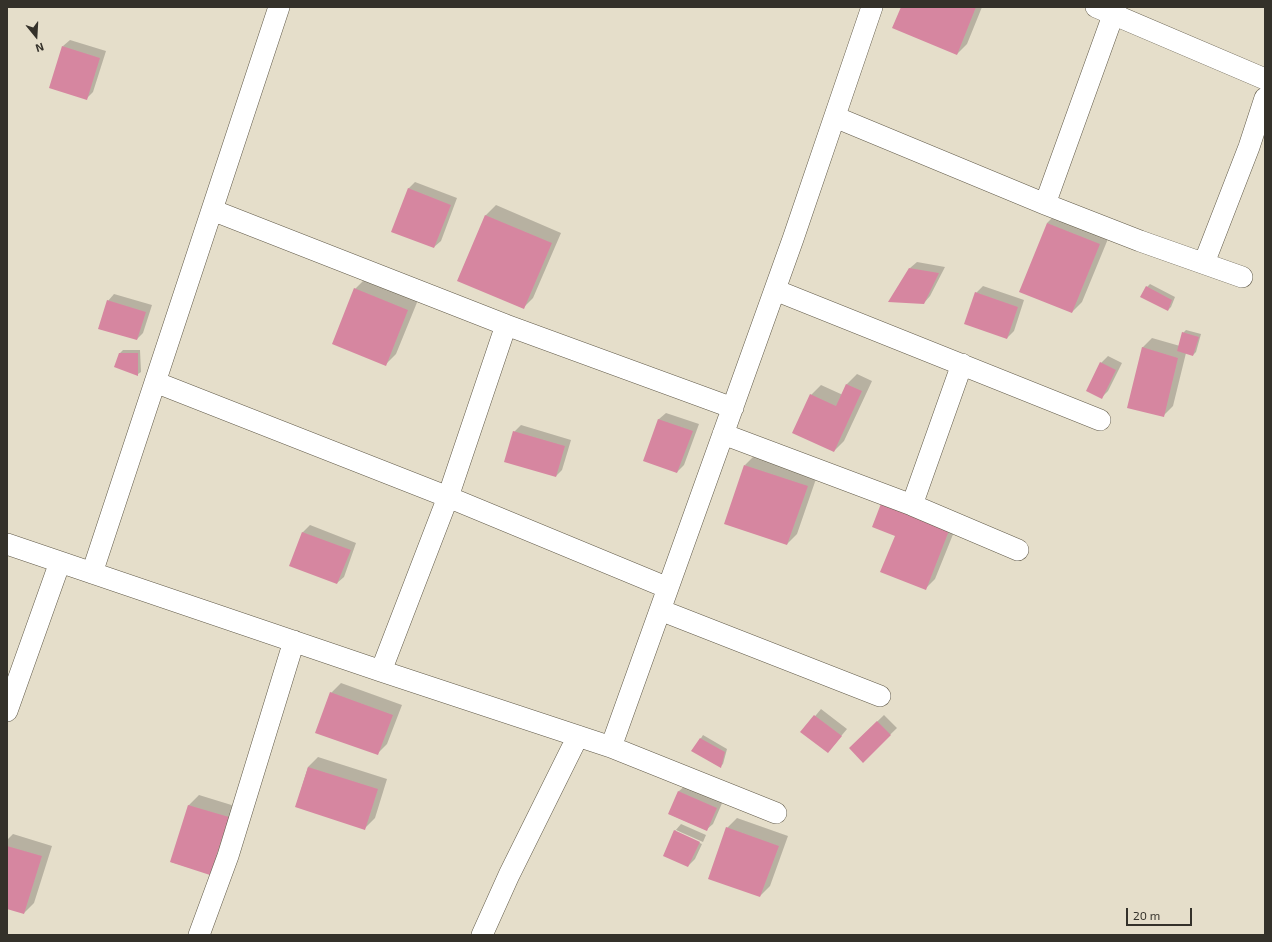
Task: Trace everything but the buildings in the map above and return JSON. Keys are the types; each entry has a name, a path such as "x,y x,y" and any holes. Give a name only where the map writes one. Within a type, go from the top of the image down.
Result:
{"street":[{"path":"92,573 279,7"},
{"path":"611,747 775,290 872,7"},
{"path":"1045,204 1109,9 1265,79"},
{"path":"1204,263 1265,98"},
{"path":"835,117 1045,204 1140,241 1242,276"},
{"path":"212,210 506,325 733,408"},
{"path":"775,290 1100,420"},
{"path":"381,671 448,497 506,325"},
{"path":"912,505 962,364"},
{"path":"156,382 448,497 668,588"},
{"path":"723,434 912,505 1018,550"},
{"path":"7,544 381,671 611,747 776,812"},
{"path":"7,711 60,562"},
{"path":"660,610 880,696"},
{"path":"199,935 228,856 294,641"},
{"path":"482,935 509,876 578,736"}]}
